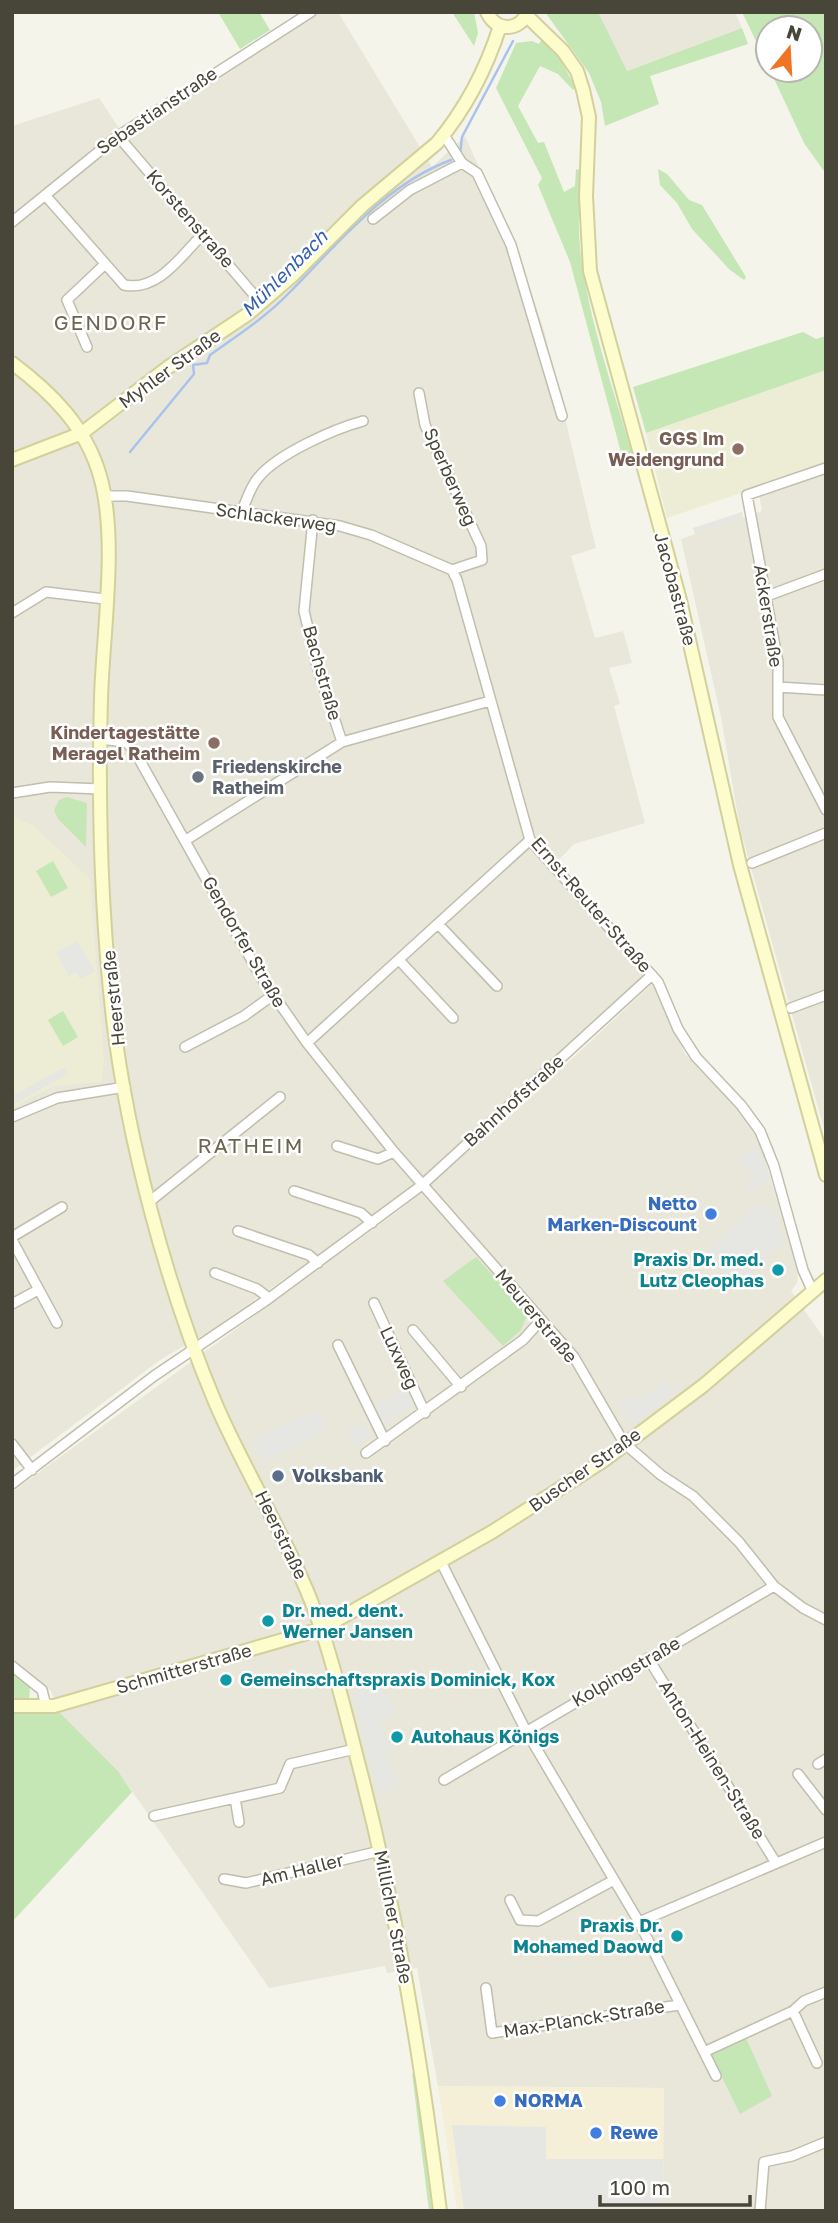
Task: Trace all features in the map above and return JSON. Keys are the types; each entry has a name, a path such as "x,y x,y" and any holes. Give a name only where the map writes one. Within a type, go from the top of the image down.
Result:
{"main road":[{"path":"487,12 500,26 515,26 528,14"},
{"name":"Jacobastraße","path":"528,14 563,51 577,71 583,90 589,117 586,196 590,271 680,600 740,865 824,1159 826,1175"},
{"name":"Myhler Straße","path":"12,460 82,433 261,303 362,206 444,135 476,89 500,26"},
{"name":"Heerstraße","path":"12,363 47,391 82,433 100,476 104,496 107,555 100,739 113,1019 149,1202 194,1350 217,1406 289,1550 321,1629"},
{"name":"Buscher Straße","path":"321,1629 526,1511 603,1461 704,1385 826,1280"},
{"name":"Schmitterstraße","path":"12,1706 46,1706 109,1691 321,1629"},
{"name":"Millicher Straße","path":"321,1629 380,1850 411,2003 440,2211"}],"street":[{"name":"Sebastianstraße","path":"12,222 118,136 311,12"},
{"path":"444,135 462,163 477,173 511,245 562,416"},
{"name":"Korstenstraße","path":"118,136 261,303"},
{"path":"373,219 410,190 462,163"},
{"path":"45,195 124,285 142,287 154,282 203,234"},
{"path":"87,347 67,300 104,265"},
{"name":"Sperberweg","path":"419,393 425,425 481,546 482,560 452,570"},
{"path":"241,513 257,478 276,463 339,428 363,421"},
{"name":"Ackerstraße","path":"826,468 747,495 778,662 778,717 826,810"},
{"name":"Schlackerweg","path":"104,496 135,496 241,513 313,520 370,536 452,570"},
{"name":"Bachstraße","path":"313,520 304,611 317,666 342,742"},
{"name":"Ernst-Reuter-Straße","path":"452,570 530,840 652,975 678,1029 696,1057 741,1105 765,1139 803,1270 812,1290"},
{"path":"767,596 826,574"},
{"path":"12,613 46,592 105,599"},
{"path":"778,687 826,690"},
{"path":"186,840 342,742 490,701"},
{"name":"Gendorfer Straße","path":"100,739 126,742 134,750 273,995 307,1043 422,1185"},
{"path":"12,793 50,787 101,789"},
{"path":"752,863 826,833"},
{"path":"307,1043 530,840"},
{"path":"439,925 497,986"},
{"path":"399,961 453,1018"},
{"name":"Bahnhofstraße","path":"12,1484 154,1376 269,1298 422,1185 652,975"},
{"path":"185,1046 244,1016 273,995"},
{"path":"791,1008 826,995"},
{"path":"12,1117 57,1098 125,1087"},
{"path":"149,1202 280,1097"},
{"path":"337,1146 378,1159 394,1152"},
{"name":"Meurerstraße","path":"422,1185 574,1357 624,1443 662,1475 693,1496 739,1542 774,1586 826,1620"},
{"path":"294,1191 361,1213 372,1223"},
{"path":"57,1323 12,1239 62,1207"},
{"path":"238,1231 309,1255 318,1263"},
{"path":"215,1273 257,1289 269,1298"},
{"path":"12,1304 38,1290"},
{"name":"Luxweg","path":"374,1303 425,1413"},
{"name":"Luxweg","path":"366,1453 523,1340 541,1320"},
{"name":"Luxweg","path":"413,1331 461,1387"},
{"path":"338,1345 385,1441"},
{"path":"12,1444 32,1470"},
{"path":"440,1560 526,1731 639,1922 716,2076"},
{"name":"Kolpingstraße","path":"444,1780 774,1586"},
{"name":"Anton-Heinen-Straße","path":"648,1658 776,1863"},
{"path":"12,1666 42,1690 46,1706"},
{"path":"154,1816 280,1788 290,1764 355,1749"},
{"path":"798,1774 826,1810"},
{"path":"235,1798 239,1822"},
{"path":"639,1922 826,1842"},
{"name":"Am Haller","path":"224,1879 246,1884 380,1850"},
{"path":"510,1900 520,1920 538,1921 614,1880"},
{"name":"Max-Planck-Straße","path":"486,1988 492,2033 679,2004"},
{"path":"704,2052 793,2011 804,2001 826,1992"},
{"path":"793,2011 817,2063"},
{"path":"760,2211 764,2162 826,2142"}],"shaded area":[{"path":"315,12 338,12 432,167 465,136 520,259 544,330 596,548 571,556 595,638 623,631 632,663 609,668 620,704 614,706 645,823 574,844 549,870 648,973 411,1190 210,1331 160,1360 12,1471 12,126 99,98 125,137"},
{"path":"598,12 735,12 742,28 626,71"},
{"name":"GGS Im Weidengrund","path":"826,370 826,464 667,518 646,433"},
{"path":"826,470 826,1136 740,828 721,717 681,539 762,511 759,494"},
{"path":"742,512 743,518 695,534 693,528"},
{"path":"12,815 34,826 90,879 104,1060 102,1082 54,1086 12,1108"},
{"path":"77,941 95,971 80,979 76,972 69,976 56,953"},
{"path":"653,983 685,1054 742,1114 759,1139 798,1272 797,1283 791,1291 826,1341 826,2211 662,2211 664,2088 438,2086 417,1968 387,1973 385,1966 269,1988 118,1771 59,1713 51,1691 12,1659 12,1492 401,1209 529,1099"},
{"path":"65,1067 68,1074 12,1105 12,1096"},
{"path":"758,1146 770,1177 751,1193 745,1188 755,1177 737,1161 751,1147"},
{"path":"758,1203 777,1213 784,1241 739,1283 700,1260"},
{"path":"666,1379 676,1392 634,1425 615,1404 632,1395 640,1401"},
{"path":"417,1382 426,1397 384,1425 375,1406"},
{"path":"318,1409 328,1431 263,1462 253,1440"},
{"path":"365,1423 372,1437 355,1446 347,1432"},
{"path":"379,1681 398,1712 379,1725 394,1749 385,1755 400,1777 396,1788 377,1793 352,1693"},
{"path":"438,2086 664,2088 663,2211 457,2211"},
{"path":"452,2125 546,2127 546,2159 663,2159 663,2211 464,2211"}],"green space":[{"path":"218,12 259,12 270,30 240,49"},
{"path":"452,12 474,12 478,33 474,46"},
{"path":"545,12 598,12 627,71 742,28 748,44 650,76 659,104 605,126 601,102 589,73"},
{"path":"742,12 826,12 826,174 804,143 777,84 824,84 824,14 754,14 754,37"},
{"path":"542,39 562,62 575,87 573,90 558,74 540,66 518,106 538,143 544,142 564,192 575,186 576,169 582,171 579,224 581,257 599,343 632,453 622,456 570,262 538,185 542,178 496,88 516,43 532,41 539,44"},
{"path":"658,169 667,174 689,200 702,205 746,277 744,280 730,270 692,229 677,203 660,185"},
{"path":"803,332 816,339 826,336 826,370 646,433 633,387"},
{"path":"67,797 87,803 86,847 58,819 54,810 59,800"},
{"path":"53,861 68,888 51,897 36,871"},
{"path":"63,1011 78,1037 63,1046 48,1020"},
{"path":"476,1257 528,1313 521,1330 503,1346 443,1281"},
{"path":"12,1669 30,1688 29,1700 12,1700"},
{"path":"12,1710 60,1713 118,1771 132,1792 12,1922"},
{"path":"746,2038 772,2096 740,2114 711,2055"},
{"path":"412,2073 416,2078 432,2211 429,2211"}],"waterway":[{"name":"Mühlenbach","path":"460,155 462,137 513,41"},
{"name":"Mühlenbach","path":"130,452 194,374 193,365 207,363 210,355 271,310 384,199 427,171 451,160"}],"place":[{"name":"GGS Im Weidengrund","path":"738,449"},
{"name":"Kindertagestätte Meragel Ratheim","path":"214,743"},
{"name":"Friedenskirche Ratheim","path":"198,777"},
{"name":"Netto Marken-Discount","path":"711,1214"},
{"name":"Praxis Dr. med. Lutz Cleophas","path":"778,1270"},
{"name":"Volksbank","path":"278,1476"},
{"name":"Dr. med. dent. Werner Jansen","path":"268,1621"},
{"name":"Gemeinschaftspraxis Dominick, Kox","path":"226,1680"},
{"name":"Autohaus Königs","path":"397,1737"},
{"name":"Praxis Dr. Mohamed Daowd","path":"677,1936"},
{"name":"NORMA","path":"500,2101"},
{"name":"Rewe","path":"596,2133"}],"district":[{"name":"GENDORF","path":"111,323"},
{"name":"RATHEIM","path":"251,1146"}]}
